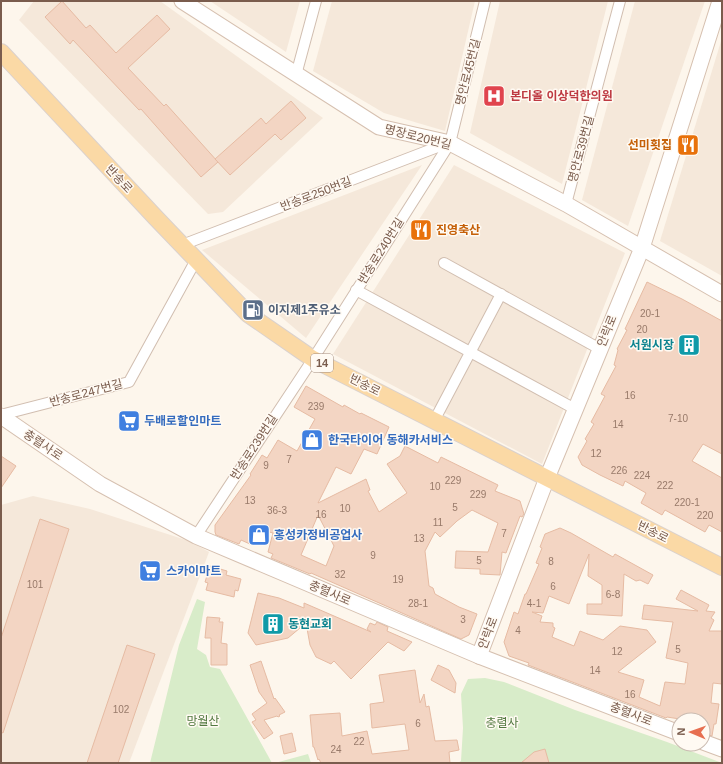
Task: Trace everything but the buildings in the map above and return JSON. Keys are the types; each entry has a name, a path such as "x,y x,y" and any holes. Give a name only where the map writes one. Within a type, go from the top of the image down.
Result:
{"main road":[{"name":"반송로","path":"1,52 248,314 313,359 547,478 721,564"}],"street":[{"name":"명장로20번길","path":"182,1 379,127 450,142 566,204 722,294"},
{"path":"296,75 316,1"},
{"name":"명안로45번길","path":"450,142 485,1"},
{"name":"명안로39번길","path":"566,204 620,1"},
{"name":"안락로","path":"479,656 547,478 642,248 720,1"},
{"name":"반송로250번길","path":"182,245 450,142"},
{"name":"반송로240번길","path":"313,359 450,142"},
{"name":"반송로247번길","path":"1,415 129,382 196,260"},
{"path":"444,263 600,349"},
{"path":"356,290 575,409"},
{"path":"434,420 501,294"},
{"name":"반송로239번길","path":"196,536 313,359"},
{"name":"충렬사로","path":"1,415 100,484 196,536 479,656 671,730"},
{"path":"711,745 722,749"}],"shaded area":[{"path":"34,1 160,1 323,118 223,212 208,214 19,20"},
{"path":"210,1 300,1 286,52"},
{"path":"332,1 475,1 445,131 384,113 313,71"},
{"path":"500,1 608,1 562,184 470,133"},
{"path":"635,1 705,1 628,226 582,200"},
{"path":"722,38 722,276 660,241"},
{"path":"422,165 306,338 202,250"},
{"path":"454,165 625,253 542,464 333,354"},
{"path":"33,496 90,509 189,541 209,552 129,763 1,763 1,505"}],"green space":[{"name":"망월산","path":"197,599 205,602 197,649 206,655 210,667 220,669 272,763 150,763 179,645"},
{"name":"충렬사","path":"485,678 504,682 575,710 671,744 671,752 693,752 722,763 458,763 461,761 463,728 461,694 468,679"},
{"path":"308,754 311,763 275,763"}],"place":[{"name":"본디올 이상덕한의원","path":"494,96"},
{"name":"선미횟집","path":"688,145"},
{"name":"진영축산","path":"421,230"},
{"name":"이지제1주유소","path":"253,310"},
{"name":"서원시장","path":"689,345"},
{"name":"두배로할인마트","path":"129,421"},
{"name":"한국타이어 동해카서비스","path":"312,440"},
{"name":"홍성카정비공업사","path":"259,535"},
{"name":"스카이마트","path":"150,571"},
{"name":"동현교회","path":"273,624"}]}
